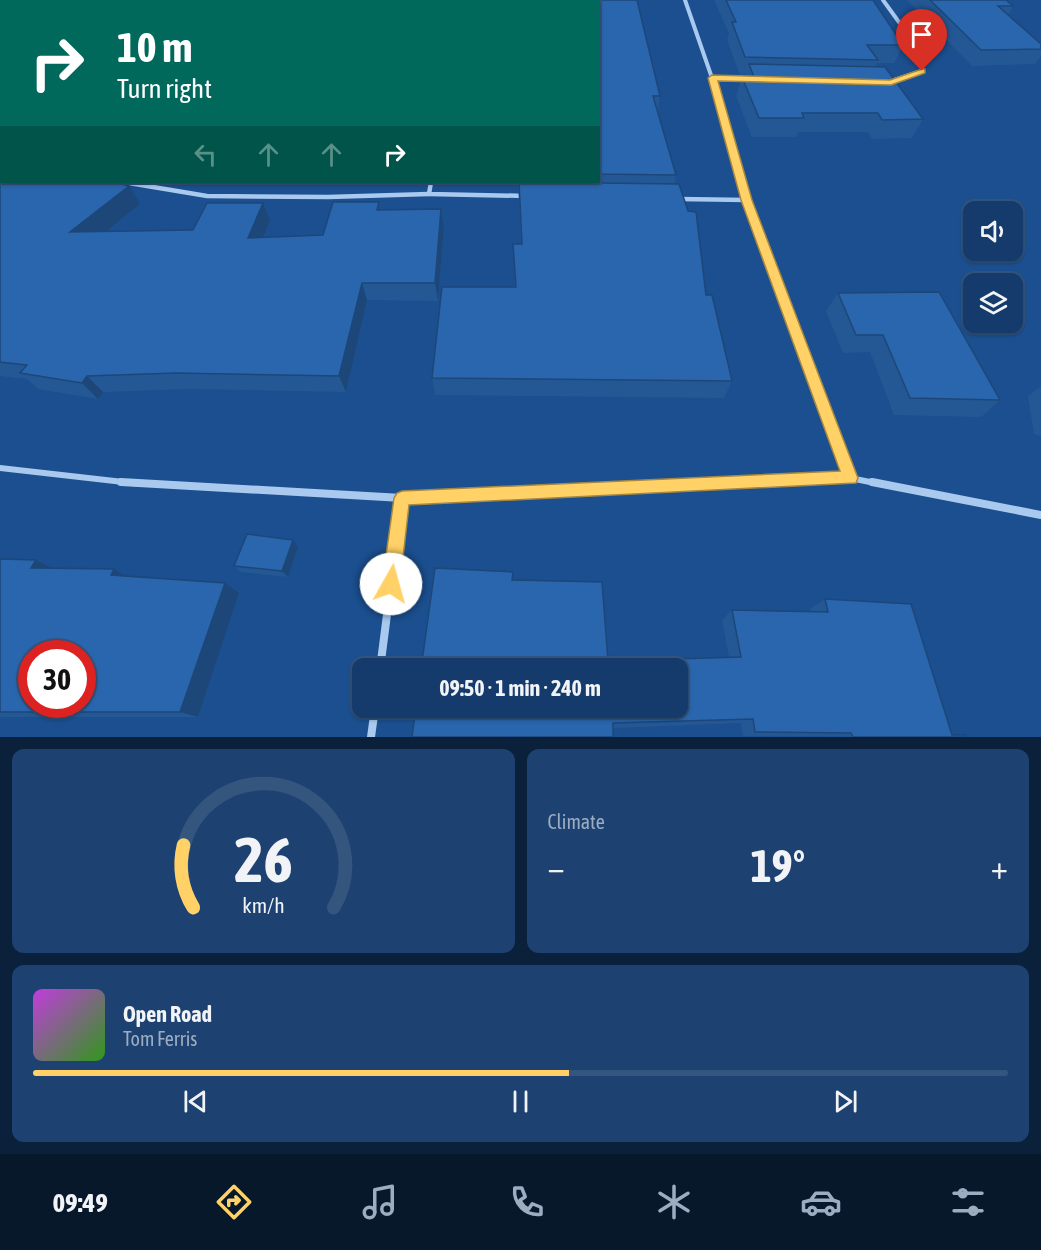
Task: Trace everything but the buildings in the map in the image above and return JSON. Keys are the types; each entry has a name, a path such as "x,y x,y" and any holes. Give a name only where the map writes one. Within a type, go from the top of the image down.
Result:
{"street":[{"path":"685,0 712,78 747,200 850,478"},
{"path":"879,82 891,82 922,71 922,54 883,0"},
{"path":"712,78 760,79"},
{"path":"129,183 207,196 328,197 429,194 535,196"},
{"path":"429,194 431,183"},
{"path":"676,198 747,200"},
{"path":"0,468 128,483 402,498 850,478 1041,514"},
{"path":"381,658 402,498"},
{"path":"371,737 374,718"}],"route":[{"path":"391,584 402,498 850,478 747,200 712,78 891,82 922,71"}]}
